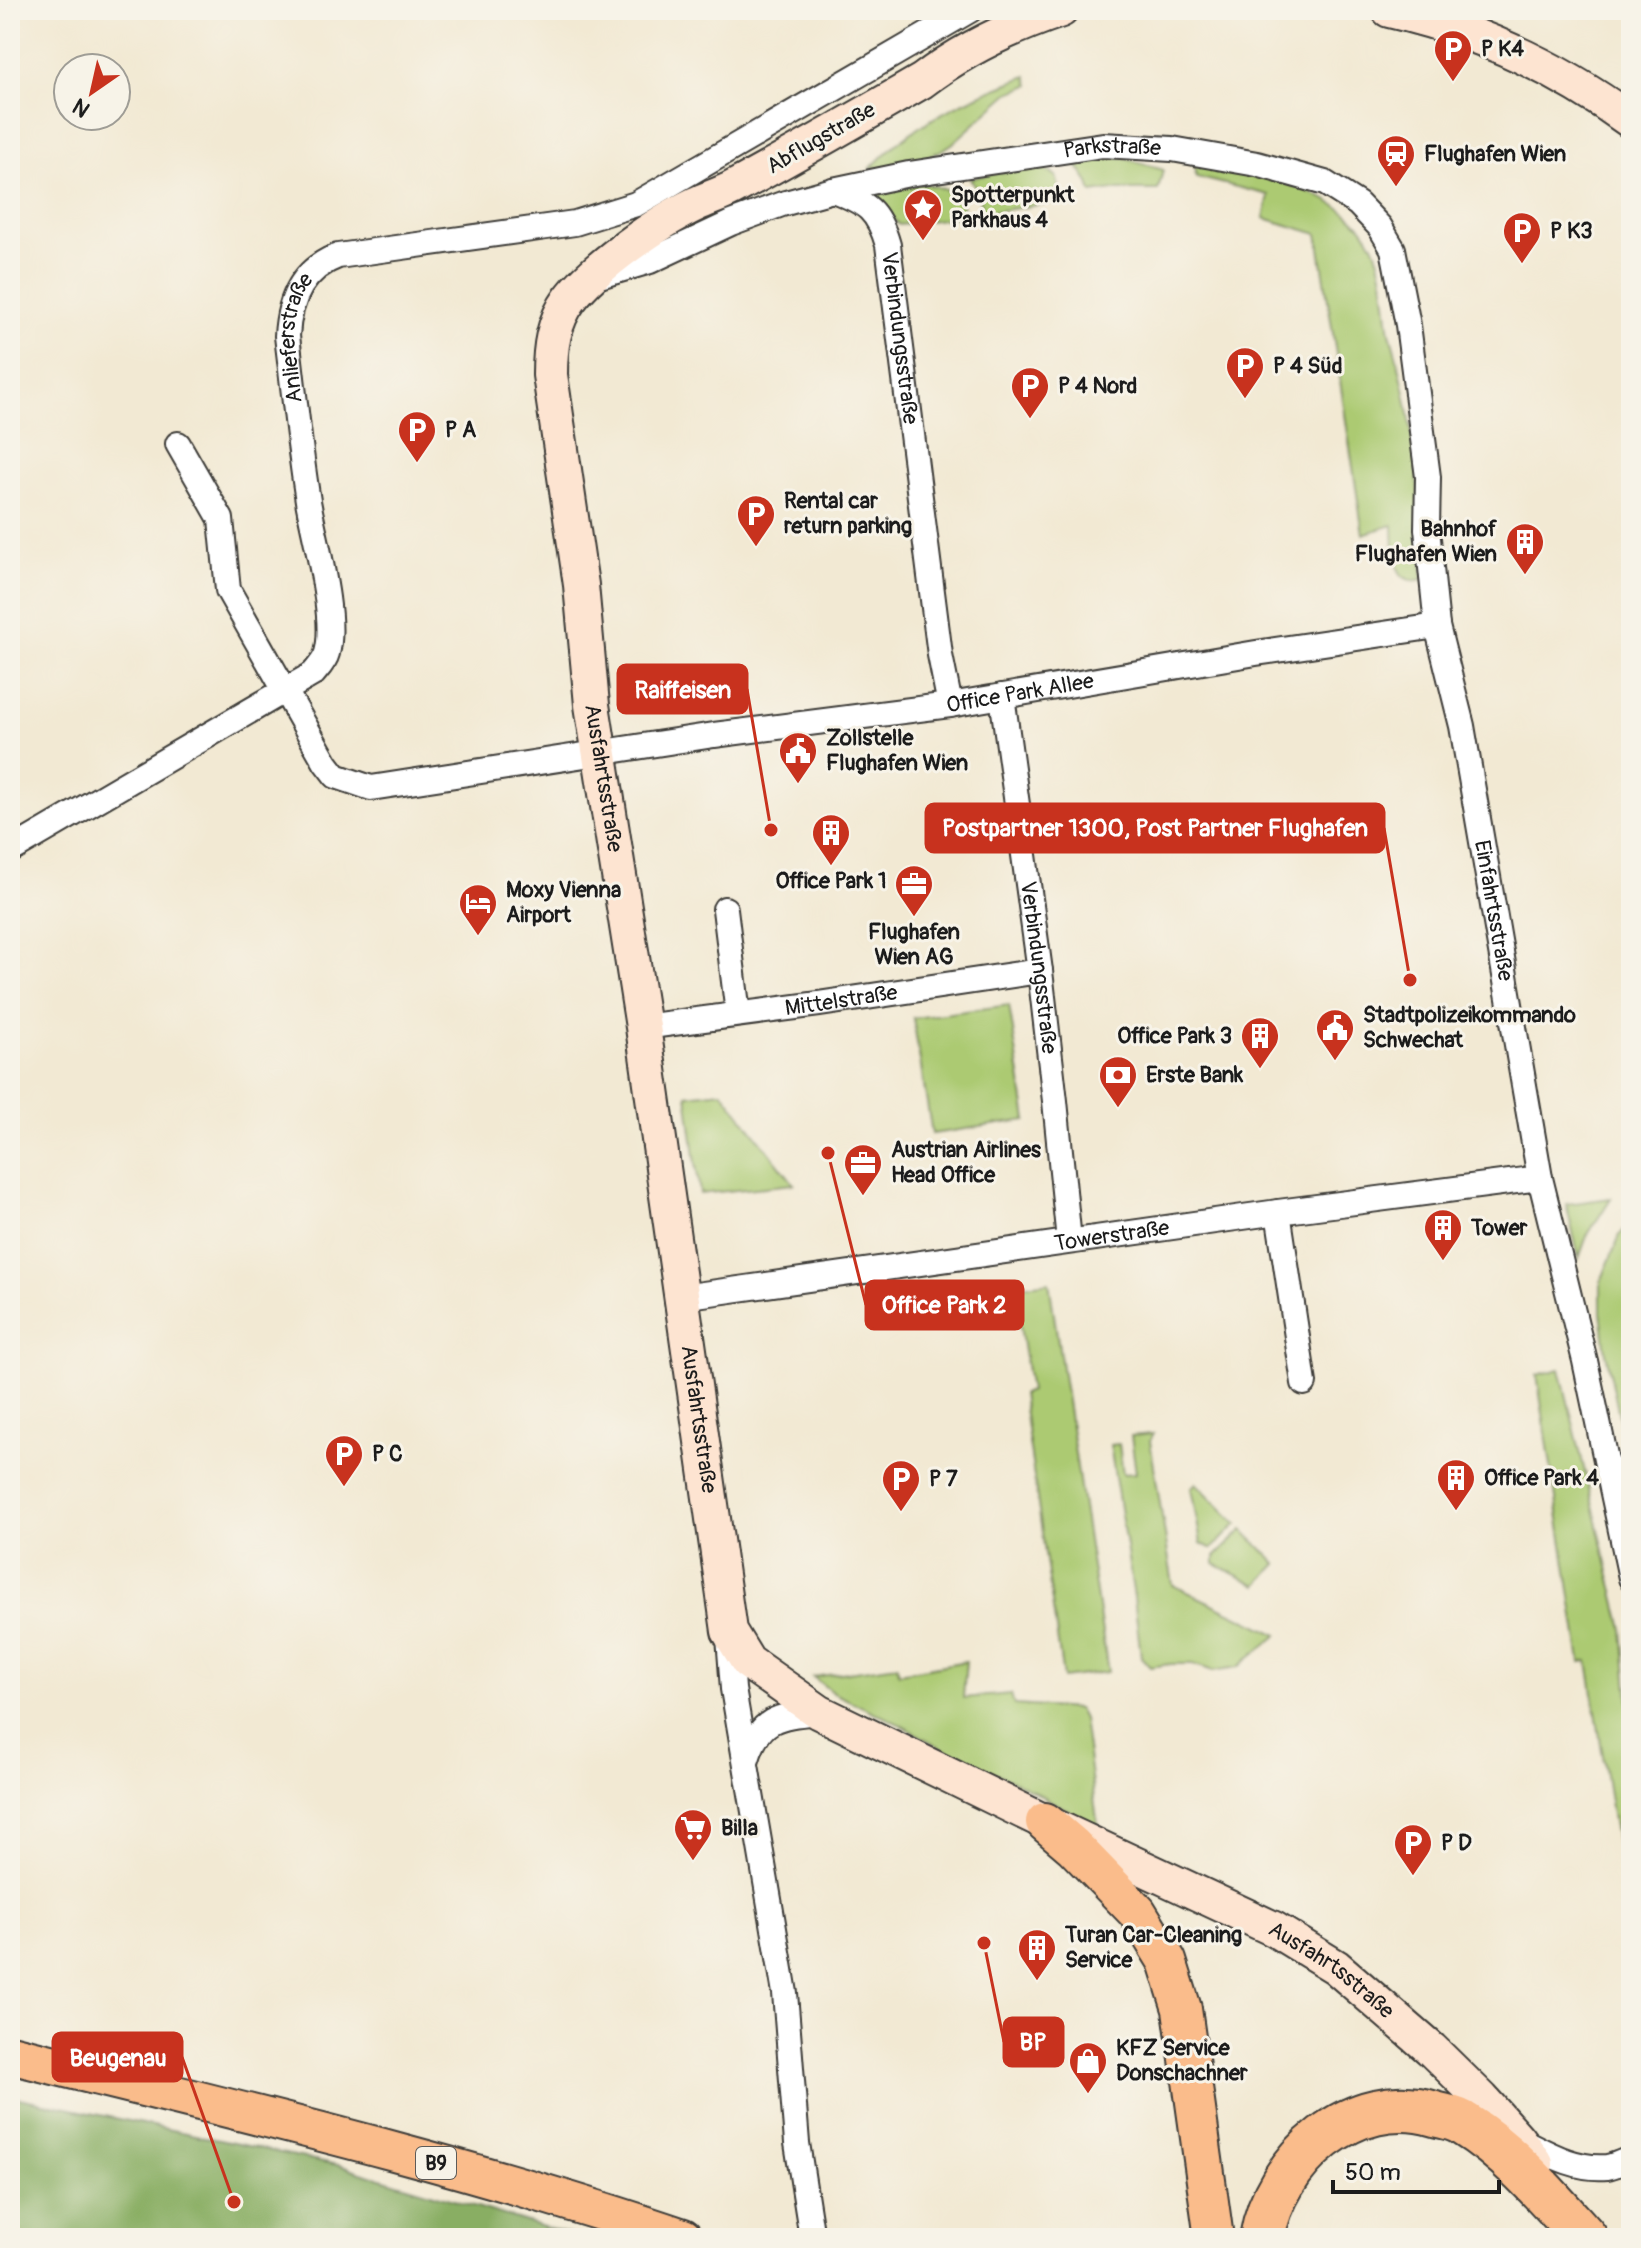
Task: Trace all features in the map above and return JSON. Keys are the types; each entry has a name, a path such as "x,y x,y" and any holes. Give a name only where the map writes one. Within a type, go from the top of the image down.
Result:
{"highway":[{"path":"1262,2238 1274,2196 1294,2163 1322,2136 1349,2120 1383,2111 1420,2109 1462,2122 1502,2152 1585,2238"}],"main road":[{"path":"1045,1822 1073,1846 1137,1912 1167,1961 1182,2009 1214,2238"},
{"name":"B9","path":"10,2054 436,2163 617,2215 683,2238"}],"street":[{"name":"Anlieferstraße","path":"10,851 313,674 327,653 326,595 304,472 287,336 288,311 309,275 325,261 338,256 575,223 636,204 970,10"},
{"name":"Abflugstraße","path":"589,279 634,241 694,205 745,182 922,81 949,60 990,38 1061,10"},
{"path":"1389,10 1466,31 1495,43 1561,74 1631,121"},
{"name":"Parkstraße","path":"589,279 650,261 731,223 782,204 909,174 1103,145 1172,149 1257,164 1325,183 1358,204 1380,227 1393,249 1406,313 1428,477"},
{"name":"Verbindungsstraße","path":"833,190 855,198 869,208 882,225 888,245 940,655 950,705"},
{"name":"Ausfahrtsstraße","path":"589,279 569,300 556,324 550,349 550,375 581,585 592,705 643,1027 729,1631 748,1662 819,1712 1274,1929 1336,1967 1431,2049 1482,2099 1517,2138 1585,2238"},
{"name":"Office Park Allee","path":"178,444 221,519 228,590 326,763 336,776 371,788 714,735 950,705 1437,626"},
{"name":"Einfahrtsstraße","path":"1428,477 1427,529 1437,626 1462,726 1540,1178 1585,1361 1631,1578"},
{"name":"Verbindungsstraße","path":"1002,696 1040,971 1069,1241"},
{"path":"725,909 738,1014"},
{"name":"Mittelstraße","path":"643,1027 1040,971"},
{"name":"Towerstraße","path":"682,1297 1540,1178"},
{"path":"1278,1212 1304,1383"},
{"path":"729,1631 733,1689 785,1993 797,2143 812,2238"},
{"path":"746,1762 751,1743 767,1723 788,1715 819,1712"},
{"path":"1517,2138 1565,2161 1584,2166 1608,2167 1631,2159"}],"green space":[{"path":"1027,76 1030,85 1009,93 952,144 914,163 870,169 904,138 942,113"},
{"path":"1124,158 1163,170 1158,190 1092,193 1074,161"},
{"path":"1194,164 1278,181 1319,196 1354,219 1373,244 1382,272 1390,332 1412,433 1423,579 1405,578 1400,572 1394,554 1393,525 1363,534 1318,234 1264,218 1269,195 1196,177"},
{"path":"1031,167 1042,168 1056,176 1059,202 983,213 970,178"},
{"path":"926,184 952,193 966,216 899,225 869,193"},
{"path":"1009,1005 1027,1120 932,1134 913,1018"},
{"path":"722,1091 794,1184 700,1194 687,1095"},
{"path":"1611,1198 1587,1236 1579,1258 1566,1204"},
{"path":"1631,1221 1631,1473 1606,1353 1601,1281 1620,1235"},
{"path":"1049,1282 1108,1672 1063,1678 1022,1394 1030,1391 1015,1293 1019,1286"},
{"path":"1560,1369 1623,1629 1631,1727 1631,1935 1588,1661 1581,1662 1537,1375"},
{"path":"1153,1434 1150,1441 1173,1585 1278,1635 1238,1667 1213,1671 1193,1664 1150,1667 1141,1657 1110,1445 1119,1444 1123,1474 1136,1473 1131,1436"},
{"path":"1196,1483 1237,1524 1212,1549 1201,1543 1191,1488"},
{"path":"1243,1530 1277,1564 1257,1585 1215,1564 1215,1557"},
{"path":"966,1661 963,1698 1011,1694 1014,1705 1078,1709 1083,1719 1098,1827 1022,1785 833,1693 813,1677 897,1665 899,1673"},
{"path":"10,2096 338,2165 580,2238 10,2238"}],"place":[{"name":"P K4","path":"1453,83"},
{"name":"Flughafen Wien","path":"1396,188"},
{"name":"Spotterpunkt Parkhaus 4","path":"923,242"},
{"name":"P K3","path":"1522,265"},
{"name":"P 4 Süd","path":"1245,400"},
{"name":"P 4 Nord","path":"1030,420"},
{"name":"P A","path":"417,464"},
{"name":"Rental car return parking","path":"756,548"},
{"name":"Bahnhof Flughafen Wien","path":"1525,576"},
{"name":"Zollstelle Flughafen Wien","path":"798,785"},
{"name":"Raiffeisen","path":"771,830"},
{"name":"Office Park 1","path":"831,867"},
{"name":"Flughafen Wien AG","path":"914,918"},
{"name":"Moxy Vienna Airport","path":"478,937"},
{"name":"Postpartner 1300, Post Partner Flughafen","path":"1410,980"},
{"name":"Stadtpolizeikommando Schwechat","path":"1335,1062"},
{"name":"Office Park 3","path":"1260,1070"},
{"name":"Erste Bank","path":"1118,1109"},
{"name":"Office Park 2","path":"828,1153"},
{"name":"Austrian Airlines Head Office","path":"863,1197"},
{"name":"Tower","path":"1443,1262"},
{"name":"P C","path":"344,1488"},
{"name":"Office Park 4","path":"1456,1512"},
{"name":"P 7","path":"901,1513"},
{"name":"Billa","path":"693,1862"},
{"name":"P D","path":"1413,1877"},
{"name":"BP","path":"984,1943"},
{"name":"Turan Car-Cleaning Service","path":"1037,1982"},
{"name":"KFZ Service Donschachner","path":"1088,2095"},
{"name":"Beugenau","path":"234,2202"}]}
